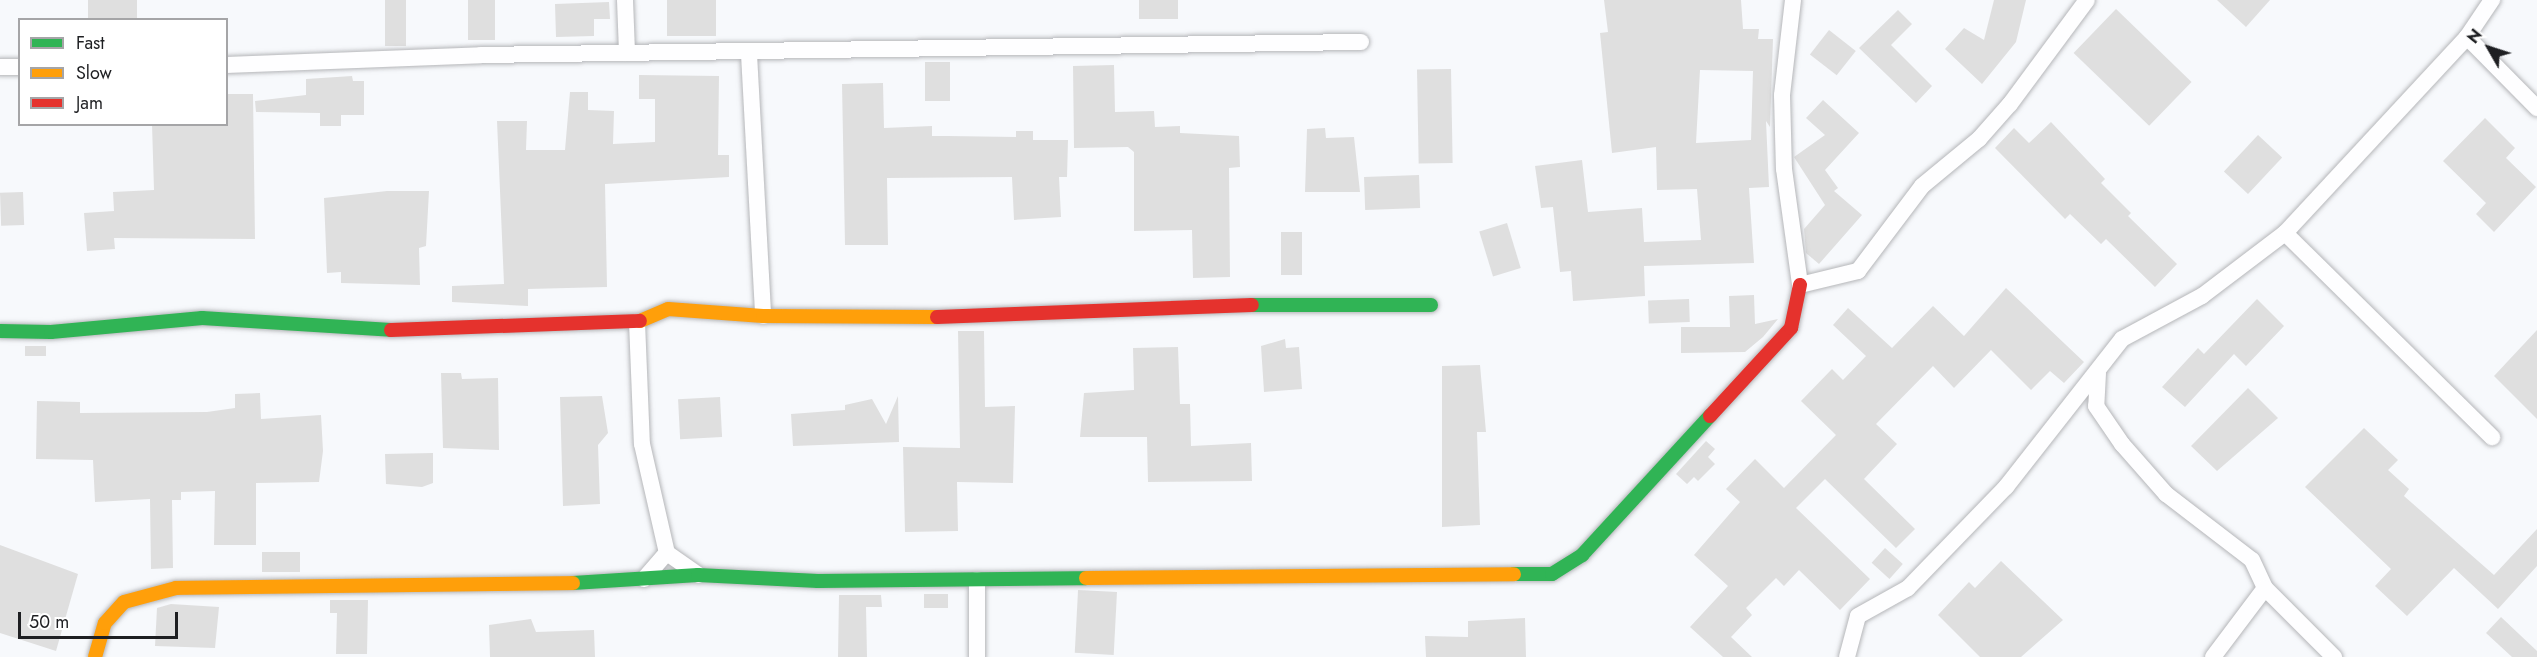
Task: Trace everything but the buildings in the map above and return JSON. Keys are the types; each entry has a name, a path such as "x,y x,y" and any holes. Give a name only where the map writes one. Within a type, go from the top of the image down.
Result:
{"street":[{"path":"625,0 627,53"},
{"path":"95,657 105,623 124,602 176,588 644,579 698,575 818,581 1552,574 1582,555 1791,328 1800,285 1784,169 1782,95 1793,0"},
{"path":"1800,285 1858,271 1922,186 1979,139 2010,104 2087,0"},
{"path":"1847,657 1858,616 1918,578 2006,487 2122,339 2202,296 2285,233 2467,37 2492,0"},
{"path":"2467,37 2537,108"},
{"path":"228,65 627,53 748,54 1361,42"},
{"path":"748,54 763,316"},
{"path":"0,67 18,67"},
{"path":"2285,233 2492,436"},
{"path":"0,331 51,332 202,318 367,331 637,322 669,309 763,316 1009,317 1242,305 1431,305"},
{"path":"637,322 642,444 667,553 698,575"},
{"path":"2098,372 2096,406 2122,444 2166,494 2252,560 2265,588 2334,657"},
{"path":"644,579 667,553"},
{"path":"977,580 977,657"},
{"path":"2213,657 2265,588"}],"traffic: fast":[{"path":"1252,305 1431,305"},
{"path":"0,331 51,332 202,318 391,330"},
{"path":"1514,574 1552,574 1582,555 1710,416"},
{"path":"573,583 698,575 818,581 1086,578"}],"traffic: slow":[{"path":"640,321 668,309 763,316 937,317"},
{"path":"1086,578 1514,574"},
{"path":"95,657 105,623 124,602 176,588 573,583"}],"traffic: jam":[{"path":"1710,416 1791,328 1800,285"},
{"path":"937,317 1252,305"},
{"path":"391,330 640,321"}]}
